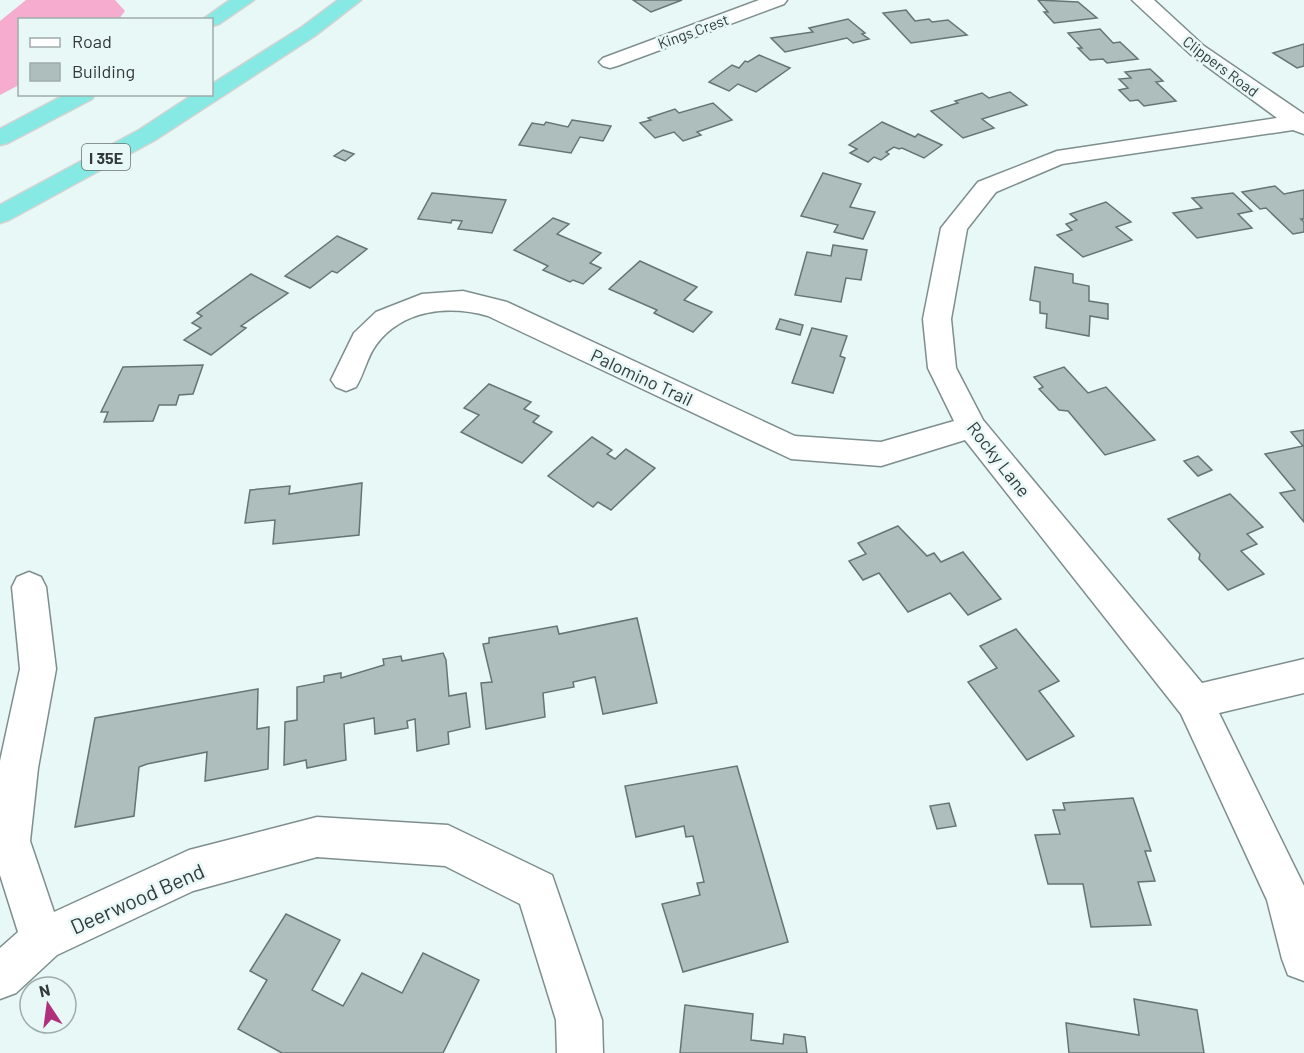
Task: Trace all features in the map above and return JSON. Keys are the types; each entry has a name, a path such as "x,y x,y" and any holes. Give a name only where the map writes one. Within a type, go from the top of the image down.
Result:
{"highway":[{"path":"213,19 244,0"},
{"name":"I 35E","path":"213,93 309,31 351,0"},
{"path":"0,138 80,96"},
{"name":"I 35E","path":"0,215 147,135 208,96"}],"street":[{"name":"Kings Crest","path":"610,62 777,0"},
{"name":"Clippers Road","path":"1142,0 1197,50 1302,124"},
{"name":"Rocky Lane","path":"1302,124 1057,158 987,188 954,228 937,319 942,368 972,427 1194,702 1287,896 1304,959"},
{"name":"Palomino Trail","path":"346,380 364,340 386,319 422,303 463,300 497,309 791,447 881,454 972,427"},
{"path":"29,587 38,669 18,768 10,841 42,940"},
{"path":"1194,702 1304,676"},
{"name":"Deerwood Bend","path":"0,977 42,940 189,871 317,837 447,846 537,890 579,1020 580,1053"}],"shaded area":[{"path":"26,0 115,0 125,11 120,18 18,18 18,86 0,95 0,21"}],"building":[{"path":"633,0 682,0 651,12"},
{"path":"1038,0 1078,2 1097,18 1054,23 1044,12 1048,12"},
{"path":"906,10 915,21 948,20 967,35 911,43 883,13"},
{"path":"848,19 869,39 853,43 847,38 785,52 771,38 813,32 809,28"},
{"path":"1100,29 1113,43 1120,42 1138,59 1107,63 1103,59 1090,60 1068,33"},
{"path":"1304,44 1304,66 1297,68 1273,53"},
{"path":"759,55 790,68 756,92 738,84 729,91 709,82 732,65 739,68 745,61 748,62"},
{"path":"1150,69 1163,81 1156,82 1176,101 1144,106 1138,100 1130,101 1119,90 1128,88 1119,79 1131,78 1125,72"},
{"path":"1010,92 1027,105 982,119 994,128 963,138 931,111 982,93 989,98"},
{"path":"713,103 732,120 697,132 701,135 683,141 674,132 655,138 640,123 675,109 679,113"},
{"path":"572,120 611,126 603,141 580,137 571,153 519,145 532,123 544,125 546,122 568,127"},
{"path":"882,122 915,137 918,134 942,145 924,158 902,148 894,147 886,152 889,154 881,160 874,157 868,162 850,153 857,149 849,145"},
{"path":"343,150 354,154 345,161 334,156"},
{"path":"823,173 861,184 850,207 875,212 863,239 834,232 838,225 801,216"},
{"path":"1275,186 1284,194 1304,190 1304,219 1301,219 1304,222 1304,232 1293,234 1266,208 1260,209 1242,192"},
{"path":"432,193 506,200 492,233 458,229 462,221 452,220 451,223 418,219"},
{"path":"1233,193 1252,211 1238,214 1252,228 1197,238 1173,213 1202,208 1192,198"},
{"path":"1106,202 1131,222 1116,227 1132,240 1083,257 1057,235 1072,230 1066,224 1077,220 1070,214"},
{"path":"553,218 569,224 557,234 601,253 590,263 601,268 583,284 573,280 570,282 543,270 548,266 514,250"},
{"path":"337,236 367,249 337,273 332,271 310,288 285,276"},
{"path":"833,245 867,250 861,280 846,278 841,302 795,295 807,252 831,256"},
{"path":"640,261 697,287 684,300 712,312 693,332 654,313 657,310 609,289"},
{"path":"1035,267 1073,274 1073,283 1089,286 1089,301 1108,304 1108,319 1090,316 1089,336 1046,328 1047,314 1040,313 1040,302 1030,300"},
{"path":"251,274 288,293 241,326 246,328 211,355 184,340 201,328 192,323 202,316 197,313"},
{"path":"780,319 803,325 800,335 776,329"},
{"path":"812,328 847,336 840,356 845,358 833,393 792,383"},
{"path":"203,365 193,394 179,395 176,405 159,405 153,421 104,422 108,412 101,412 123,367"},
{"path":"1064,367 1088,393 1106,387 1155,440 1105,455 1068,411 1059,410 1039,389 1043,387 1034,377"},
{"path":"489,384 531,402 524,409 539,416 533,422 552,432 522,463 461,432 479,415 464,408"},
{"path":"1304,430 1304,522 1280,493 1295,490 1265,454 1303,446 1291,432"},
{"path":"592,437 612,450 607,454 615,459 626,449 655,468 611,510 598,502 593,507 548,476"},
{"path":"1198,456 1212,470 1198,476 1184,461"},
{"path":"362,483 359,535 273,544 275,520 245,523 250,490 290,486 289,494"},
{"path":"1230,494 1263,527 1247,534 1257,544 1241,551 1264,574 1228,590 1199,559 1200,554 1168,519"},
{"path":"898,526 927,556 934,553 941,562 963,552 1001,599 968,615 950,593 908,612 879,573 863,580 849,561 866,554 858,543"},
{"path":"637,618 657,703 603,714 595,677 573,682 574,687 543,693 545,717 486,729 481,683 492,682 483,644 489,643 489,638 557,626 559,634"},
{"path":"1016,629 1059,681 1039,691 1074,736 1027,760 968,682 997,668 980,646"},
{"path":"443,653 446,660 449,696 466,693 470,727 448,732 449,744 417,751 415,719 407,721 408,728 375,734 374,718 344,724 346,760 307,768 306,760 284,765 285,722 297,720 297,687 324,682 324,676 341,673 341,678 384,665 383,659 401,656 402,661"},
{"path":"258,689 257,729 269,727 268,769 205,781 207,752 147,764 139,767 134,816 75,827 95,718"},
{"path":"737,766 788,942 683,972 662,904 700,895 697,883 704,882 693,836 686,837 684,826 636,837 625,786"},
{"path":"1133,798 1151,851 1145,851 1155,881 1138,882 1151,925 1091,927 1083,884 1048,884 1035,835 1060,834 1053,810 1065,810 1063,803"},
{"path":"949,803 956,826 937,829 930,806"},
{"path":"286,914 340,940 312,990 343,1006 362,973 402,993 423,953 479,980 443,1053 282,1053 238,1029 267,980 250,971"},
{"path":"1134,999 1197,1010 1204,1053 1069,1053 1066,1023 1139,1035"},
{"path":"685,1005 753,1014 751,1040 783,1044 784,1034 805,1037 807,1053 680,1053"}]}
